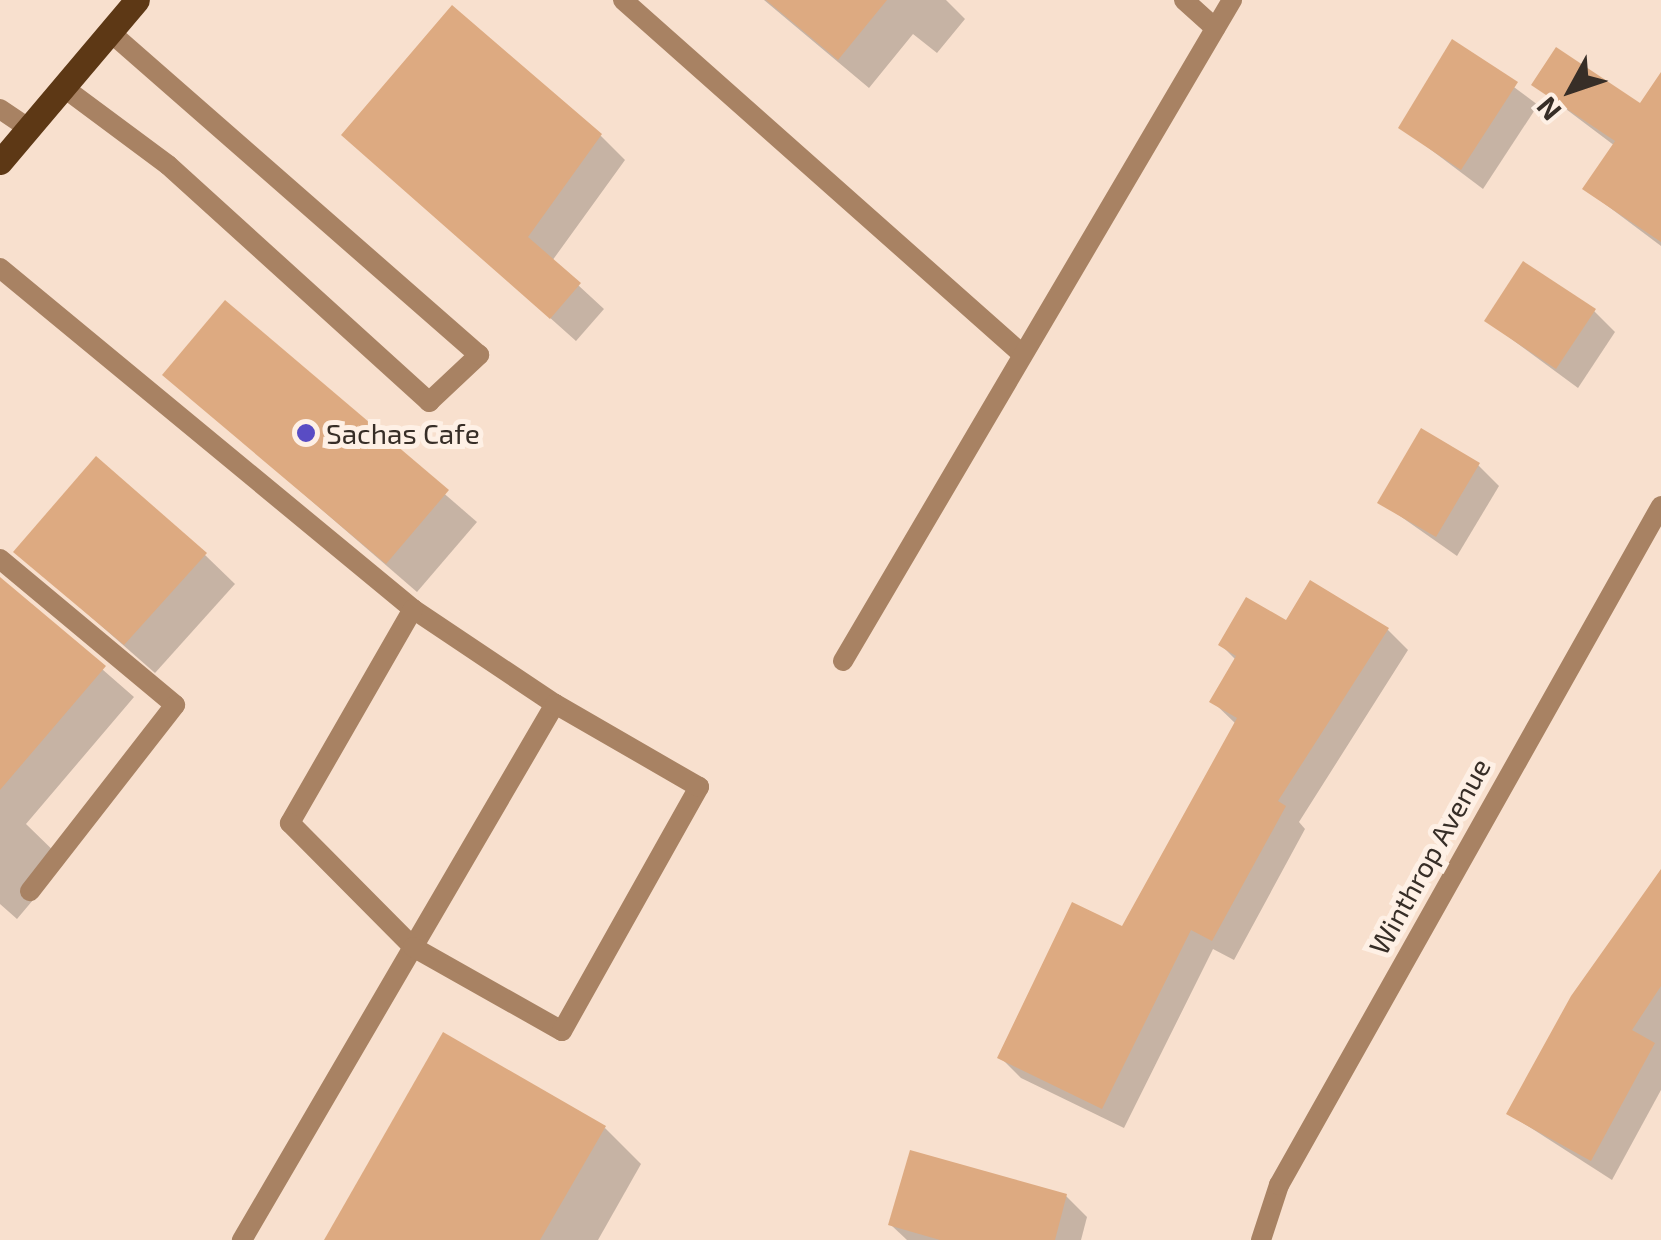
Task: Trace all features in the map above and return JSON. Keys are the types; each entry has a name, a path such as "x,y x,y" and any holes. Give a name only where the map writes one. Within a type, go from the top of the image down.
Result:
{"main road":[{"path":"0,162 138,0"}],"street":[{"path":"623,0 1022,354"},
{"path":"1184,0 1215,28"},
{"path":"844,661 1232,0"},
{"path":"64,87 168,165 429,402 480,355 110,32"},
{"path":"0,109 28,128"},
{"path":"0,268 412,610 555,704 699,787 562,1030 413,948 290,823 412,610"},
{"name":"Winthrop Avenue","path":"1261,1240 1288,1167 1661,506"},
{"path":"0,559 175,705 30,890"},
{"path":"242,1240 555,704"}],"building":[{"path":"766,0 887,0 838,60"},
{"path":"452,5 602,134 528,237 581,283 550,319 341,135"},
{"path":"1452,39 1518,82 1461,170 1398,128"},
{"path":"1556,47 1640,103 1661,72 1661,242 1582,189 1615,141 1531,85"},
{"path":"1523,261 1596,309 1556,369 1484,321"},
{"name":"Sachas Cafe","path":"225,300 449,490 386,564 162,375"},
{"path":"1421,428 1480,463 1436,537 1377,503"},
{"path":"96,456 207,553 124,645 13,552"},
{"path":"0,577 106,666 0,790"},
{"path":"1310,580 1389,628 1278,801 1286,806 1212,941 1191,930 1102,1109 997,1058 1072,902 1122,926 1237,718 1209,702 1236,656 1218,645 1246,597 1286,620"},
{"path":"1661,869 1661,986 1632,1030 1655,1043 1591,1161 1506,1114 1571,996"},
{"path":"443,1032 606,1126 540,1240 324,1240"},
{"path":"910,1150 1067,1194 1055,1240 940,1240 888,1225"}],"place":[{"name":"Sachas Cafe","path":"306,433"}]}
